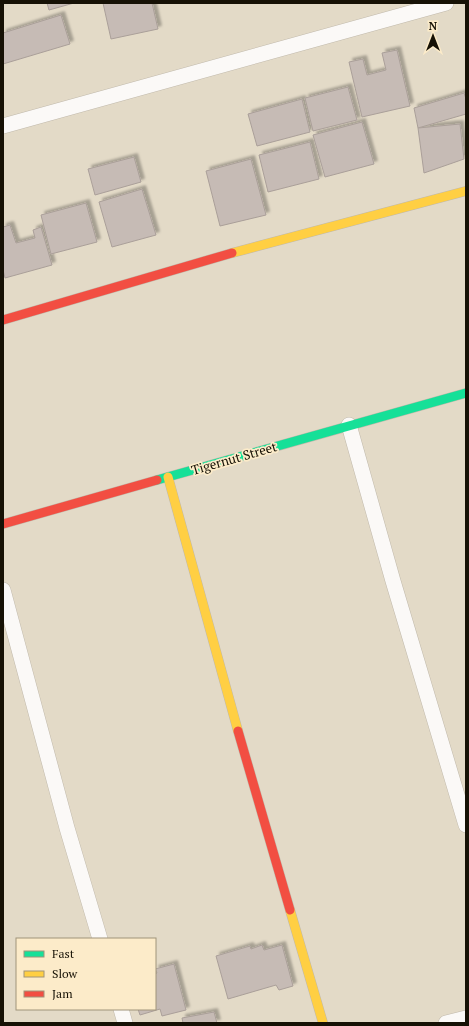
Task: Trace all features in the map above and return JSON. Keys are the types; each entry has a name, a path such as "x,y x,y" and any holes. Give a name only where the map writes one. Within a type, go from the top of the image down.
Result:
{"street":[{"path":"3,126 446,3"},
{"path":"3,320 256,246 466,191"},
{"name":"Tigernut Street","path":"3,524 466,393"},
{"path":"349,425 392,581 466,825"},
{"path":"168,477 248,768 323,1023"},
{"path":"3,590 67,828 100,938"},
{"path":"121,1010 125,1023"},
{"path":"446,1023 466,1018"}],"building":[{"path":"47,3 74,3 49,10"},
{"path":"103,3 152,3 158,29 111,39"},
{"path":"61,15 70,44 3,64 3,33"},
{"path":"397,50 410,106 362,117 349,62 363,59 367,75 386,70 382,53"},
{"path":"348,87 357,120 313,131 305,98"},
{"path":"464,93 466,99 466,114 418,128 414,108"},
{"path":"302,99 310,132 257,146 248,114"},
{"path":"362,122 374,164 325,177 313,135"},
{"path":"460,124 464,159 424,173 418,128"},
{"path":"310,142 319,179 268,192 259,155"},
{"path":"134,157 141,182 95,195 88,169"},
{"path":"251,159 266,215 220,226 206,171"},
{"path":"142,189 156,235 112,247 99,202"},
{"path":"86,203 97,242 51,254 41,215"},
{"path":"10,225 16,243 35,238 33,230 41,227 52,265 5,278 3,270 3,227"},
{"path":"262,945 264,950 282,945 293,986 279,990 276,985 228,999 216,956 250,946 251,949"},
{"path":"174,964 186,1010 162,1016 160,1009 140,1015 138,1010 156,1010 156,969"},
{"path":"214,1012 217,1023 183,1023 182,1018"}],"traffic: fast":[{"path":"157,480 466,393"}],"traffic: slow":[{"path":"232,253 466,191"},
{"path":"168,477 238,731"},
{"path":"290,910 323,1023"}],"traffic: jam":[{"path":"3,320 232,253"},
{"path":"3,524 157,480"},
{"path":"238,731 290,910"}]}
